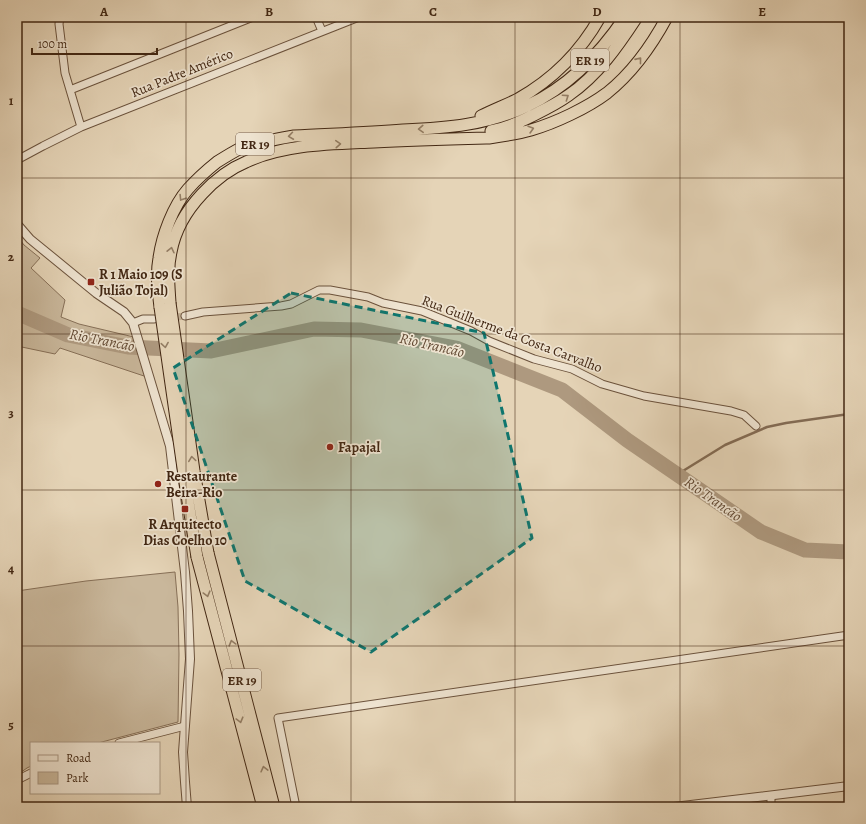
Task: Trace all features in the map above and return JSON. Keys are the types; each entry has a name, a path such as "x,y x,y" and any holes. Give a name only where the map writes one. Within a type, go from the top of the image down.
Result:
{"highway":[{"path":"460,126 518,98 553,75 569,60 600,17"},
{"name":"ER 19","path":"263,807 197,557 187,496 165,305 168,271 176,234 194,202 211,184 233,168 262,156 303,147 451,139 506,127 520,122 560,101 592,76 607,60 637,17"},
{"path":"451,139 489,138 532,130 559,120 593,102 607,93 631,70 647,50 667,17"},
{"name":"ER 19","path":"274,807 208,553 165,305 157,272 158,258 169,220 187,190 211,167 224,157 240,149 273,139 294,136 460,126 513,112 527,106 545,97 573,76 604,45 621,22"}],"street":[{"path":"60,17 59,24 65,73 81,128"},
{"path":"70,90 253,17"},
{"path":"316,17 322,31"},
{"name":"Rua Padre Américo","path":"17,160 81,128 359,17"},
{"path":"17,224 30,239 45,252 96,293 124,312 133,322 170,446 185,572 188,611 190,659 183,752 187,807"},
{"name":"Rua Guilherme da Costa Carvalho","path":"184,316 203,312 281,306 291,304 320,290 344,292 368,297 383,303 422,311 534,359 572,369 602,384 644,396 731,411 744,415 756,426"},
{"path":"133,322 143,319 154,319"},
{"path":"296,807 278,718 849,635"},
{"path":"123,742 185,726"},
{"path":"17,780 30,774"},
{"path":"674,807 849,786"},
{"path":"771,796 771,807"}],"highlighted area":[{"path":"291,293 484,333 532,538 371,652 245,581 173,368"}],"green space":[{"path":"17,236 24,245 40,258 31,268 65,300 61,317 79,324 138,338 150,378 60,348 55,354 17,346"},
{"path":"175,572 178,607 179,654 178,722 102,742 30,742 30,766 17,775 17,591 86,581"}],"waterway":[{"name":"Rio Trancão","path":"17,313 68,335 128,347 211,351 314,329 361,330 456,348 562,390 627,440 761,532 805,550 849,552"},
{"path":"678,474 725,445 767,427 849,414"}],"tunnel":[{"path":"168,318 185,316"}],"place":[{"name":"R 1 Maio 109 (S Julião Tojal)","path":"91,282"},
{"name":"Fapajal","path":"330,447"},
{"name":"Restaurante Beira-Rio","path":"158,484"},
{"name":"R Arquitecto Dias Coelho 10","path":"185,509"}]}
